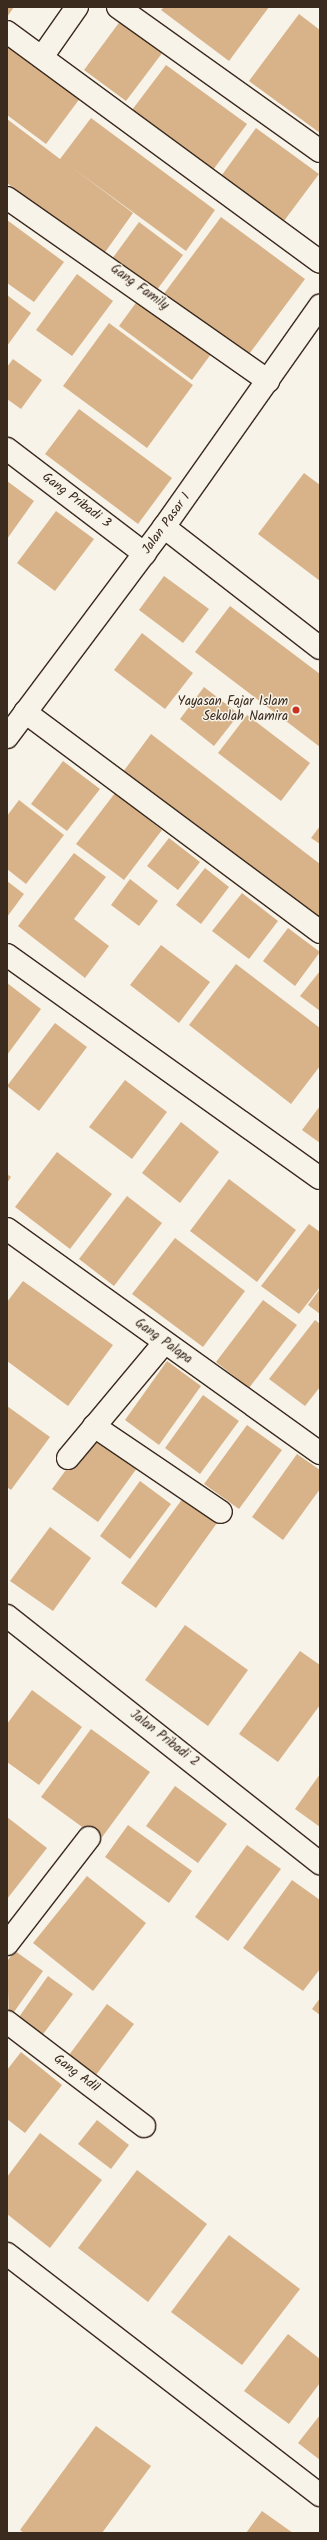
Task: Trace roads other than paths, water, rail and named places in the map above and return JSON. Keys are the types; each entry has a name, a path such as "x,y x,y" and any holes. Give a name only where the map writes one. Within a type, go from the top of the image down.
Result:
{"street":[{"path":"42,57 77,7"},
{"path":"118,7 320,151"},
{"path":"7,32 320,262"},
{"name":"Gang Family","path":"7,198 268,381"},
{"name":"Jalan Pasar 1","path":"7,737 145,554 320,306"},
{"name":"Gang Pribadi 3","path":"7,449 145,554"},
{"path":"164,527 320,648"},
{"path":"25,712 320,932"},
{"path":"7,955 320,1178"},
{"name":"Gang Palapa","path":"7,1229 164,1343 320,1453"},
{"path":"68,1458 164,1343"},
{"path":"94,1426 221,1512"},
{"name":"Jalan Pribadi 2","path":"7,1616 320,1863"},
{"path":"7,1944 89,1838"},
{"name":"Gang Adil","path":"7,2022 144,2126"},
{"path":"7,2254 320,2495"}],"place":[{"name":"Yayasan Fajar Islam Sekolah Namira","path":"296,710"}]}
